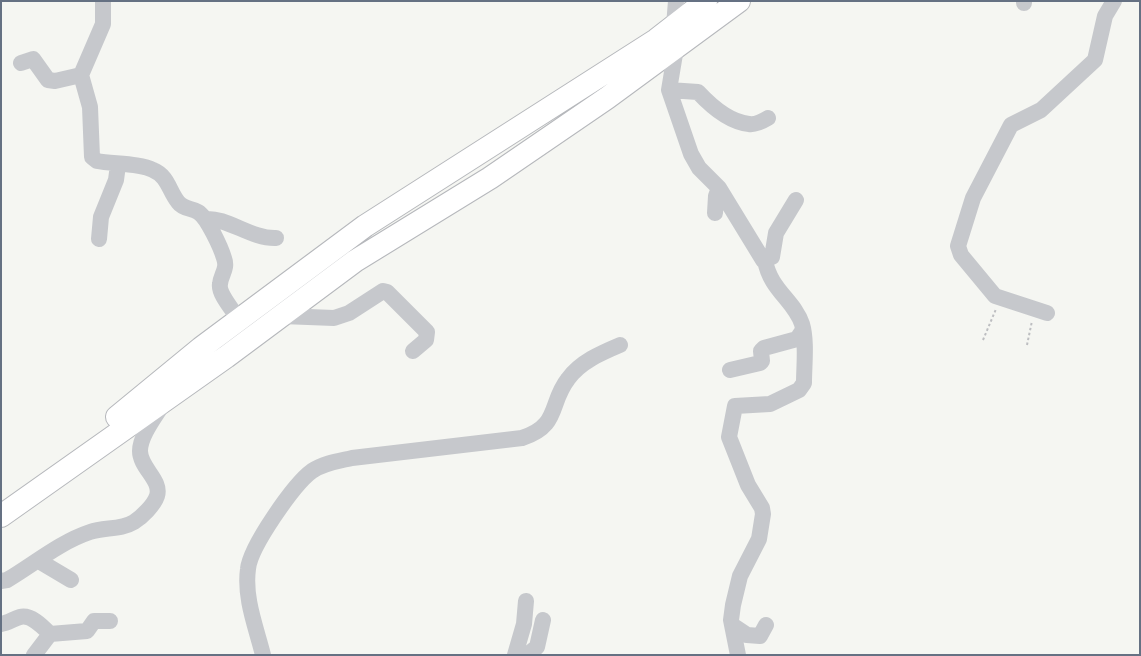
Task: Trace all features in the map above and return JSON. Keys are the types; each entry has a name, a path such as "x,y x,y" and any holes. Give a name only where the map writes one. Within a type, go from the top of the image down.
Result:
{"highway":[{"path":"1,501 115,419 201,348 364,226 656,40 706,1"},
{"path":"1,516 282,316 355,261 490,178 607,98 739,1"}],"street":[{"path":"103,1 103,24 81,75 90,107 92,157 97,161 152,169 169,184 178,202 184,207 198,212 205,219 224,258 226,267 220,284 221,290 239,320"},
{"path":"674,26 676,1"},
{"path":"1040,311 995,296 958,250 958,246 973,198 1010,125 1041,110 1095,60 1105,16 1114,1"},
{"path":"676,48 669,90 691,154 699,168 719,188 760,258 765,260 772,282 796,313 803,330 804,383 802,387 770,404 735,406 728,432 748,485 762,508 763,514 759,539 737,586 732,625 740,651"},
{"path":"20,63 33,59 48,80 55,81 81,75"},
{"path":"669,90 698,92 711,106 750,125 768,118"},
{"path":"99,239 101,217 116,180 118,164"},
{"path":"715,214 716,196 719,188"},
{"path":"765,260 772,257 776,233 796,200"},
{"path":"205,219 217,219 260,237 276,238"},
{"path":"282,316 334,318 349,313 383,291 387,292 427,332 426,340 413,352"},
{"path":"730,370 760,363 764,348 797,339 803,330"},
{"path":"263,655 249,600 248,567 268,525 312,471 330,463 352,458 522,438 532,434 543,426 554,413 567,380 577,369 590,359 620,345"},
{"path":"1,581 39,561 75,538 92,531 134,522 157,498 158,489 141,461 140,451 142,440 166,398"},
{"path":"39,561 70,580"},
{"path":"515,655 524,624 526,602"},
{"path":"1,624 21,616 26,616 50,634 87,631 94,621 110,621"},
{"path":"527,655 537,647 543,620"},
{"path":"732,625 753,637 760,636 766,625"},
{"path":"34,655 50,634"}],"path":[{"path":"983,340 1000,298"},
{"path":"1028,345 1040,311"}]}
